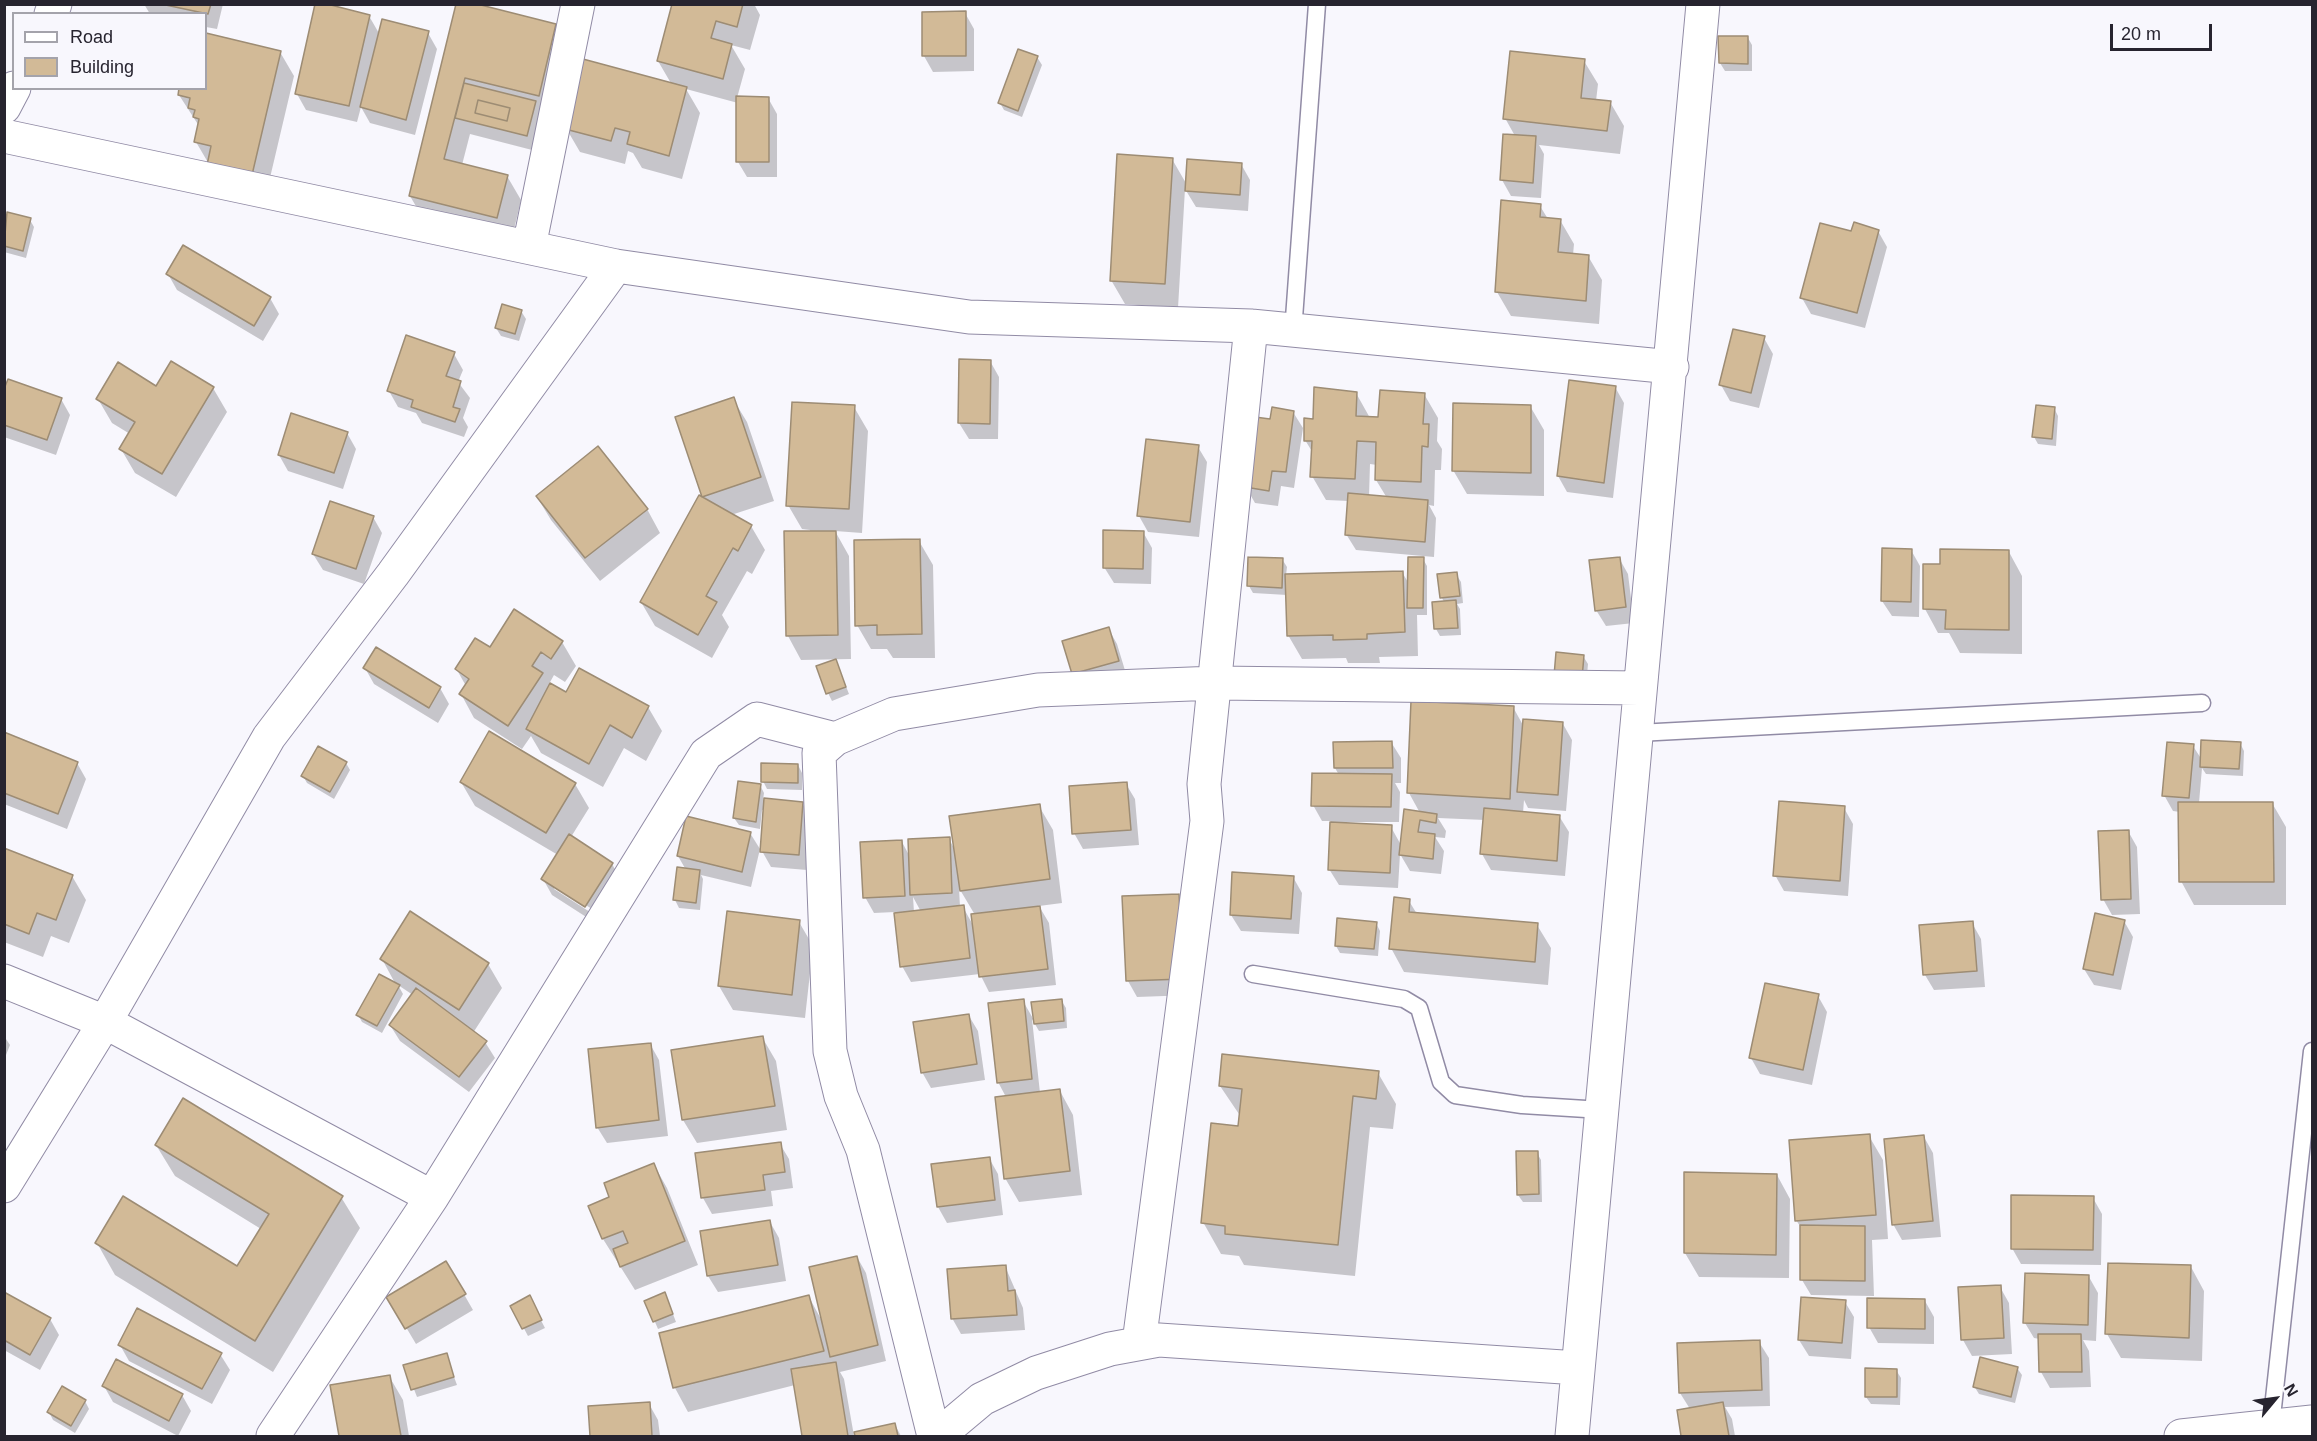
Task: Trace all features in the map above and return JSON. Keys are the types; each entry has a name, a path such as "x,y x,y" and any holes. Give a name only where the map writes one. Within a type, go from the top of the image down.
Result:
{"street":[{"path":"529,247 578,4"},
{"path":"1572,1437 1638,733 1639,688 1672,367 1703,4"},
{"path":"4,107 13,90"},
{"path":"4,136 616,266 969,317 1251,326 1293,332 1672,367"},
{"path":"4,1186 105,1022 269,737 393,574 616,266"},
{"path":"1139,1343 1207,821 1204,784 1251,326"},
{"path":"1578,1368 1159,1340 1110,1350 1036,1373 982,1400 936,1437 862,1150 841,1096 830,1050 819,753 835,739 894,714 1038,690 1216,682 1639,688"},
{"path":"273,1437 432,1197 706,754 758,719 835,739"},
{"path":"4,981 105,1022 432,1197"},
{"path":"2181,1437 2294,1427"}],"lane":[{"path":"1293,332 1317,4"},
{"path":"1638,733 2202,703"},
{"path":"1252,974 1404,999 1419,1008 1441,1082 1455,1095 1522,1104 1602,1110"},
{"path":"2294,1427 2313,1051"}],"building":[{"path":"161,4 211,4 208,14"},
{"path":"315,4 327,4 370,15 349,106 295,94"},
{"path":"456,4 477,4 556,24 539,96 465,78 444,159 508,175 497,218 409,196"},
{"path":"672,4 743,4 737,27 716,21 711,38 732,44 723,79 657,61"},
{"path":"966,11 966,56 922,56 922,12"},
{"path":"382,19 429,31 406,120 360,107"},
{"path":"207,33 281,51 252,175 207,165 211,146 194,142 199,119 193,117 195,110 188,108 190,98 178,95 179,90 207,90"},
{"path":"1718,36 1748,36 1748,64 1719,63"},
{"path":"1018,49 1038,56 1018,111 998,103"},
{"path":"1510,51 1585,59 1581,98 1611,101 1607,131 1503,119"},
{"path":"583,59 687,87 669,156 627,144 630,132 615,128 611,141 565,129"},
{"path":"464,83 536,101 527,136 455,118","holes":["478,100 510,108 507,121 475,113"]},
{"path":"736,96 769,97 769,162 736,162"},
{"path":"478,100 510,108 507,121 475,113"},
{"path":"1503,134 1536,136 1533,183 1500,180"},
{"path":"1117,154 1173,158 1165,284 1110,281"},
{"path":"1187,159 1242,163 1240,195 1185,191"},
{"path":"1501,200 1541,204 1540,217 1561,219 1558,252 1589,255 1586,301 1495,292"},
{"path":"7,212 31,218 23,251 4,246"},
{"path":"1854,222 1879,230 1857,313 1800,298 1820,223 1851,231"},
{"path":"183,245 271,297 254,326 166,274"},
{"path":"502,304 522,310 515,334 495,328"},
{"path":"1733,329 1765,336 1751,393 1719,385"},
{"path":"406,335 455,352 446,376 461,381 453,407 460,409 455,422 411,407 413,400 387,391"},
{"path":"959,359 991,360 990,424 958,423"},
{"path":"171,361 214,387 162,474 119,449 135,422 96,399 118,362 156,386"},
{"path":"8,379 62,398 47,440 4,425 4,389"},
{"path":"1569,380 1616,386 1604,483 1557,476"},
{"path":"1314,387 1357,392 1356,416 1378,417 1380,390 1425,393 1423,424 1429,424 1428,447 1422,446 1421,482 1375,480 1376,442 1357,441 1355,479 1310,477 1312,441 1304,441 1304,418 1313,419"},
{"path":"734,397 761,477 702,497 675,417"},
{"path":"792,402 855,405 849,509 786,506"},
{"path":"1453,403 1531,405 1531,473 1452,471"},
{"path":"2036,405 2055,407 2052,439 2032,437"},
{"path":"1272,407 1294,411 1286,472 1272,471 1269,491 1245,487 1255,417 1270,419"},
{"path":"291,413 348,432 334,473 278,455"},
{"path":"1146,439 1199,445 1190,522 1137,516"},
{"path":"598,446 648,509 585,558 536,496"},
{"path":"1348,493 1428,500 1425,542 1345,535"},
{"path":"699,495 752,525 738,551 733,548 706,596 717,602 698,635 640,602"},
{"path":"330,501 374,516 356,569 312,554"},
{"path":"1103,530 1144,531 1143,569 1103,568"},
{"path":"784,531 836,531 838,635 786,636"},
{"path":"920,539 922,634 877,635 877,625 855,626 854,540"},
{"path":"1882,548 1912,549 1911,602 1881,601"},
{"path":"1940,549 2009,550 2009,630 1945,629 1946,610 1923,609 1923,564 1940,564"},
{"path":"1248,557 1283,558 1282,588 1247,586"},
{"path":"1408,557 1424,557 1423,608 1407,608"},
{"path":"1620,557 1626,607 1595,611 1589,560"},
{"path":"1403,571 1405,632 1367,634 1367,639 1333,640 1333,635 1287,636 1285,574"},
{"path":"1457,572 1460,596 1440,598 1437,574"},
{"path":"1456,600 1458,628 1434,629 1432,602"},
{"path":"514,609 563,641 551,659 541,652 532,666 543,673 508,726 459,694 469,679 455,669 475,638 490,647"},
{"path":"1109,627 1119,661 1072,674 1062,641"},
{"path":"376,647 441,687 429,708 363,668"},
{"path":"1556,652 1584,655 1582,679 1554,676"},
{"path":"836,659 846,687 826,694 816,666"},
{"path":"579,668 649,706 632,738 610,725 589,764 526,729 550,683 566,692"},
{"path":"1411,701 1514,706 1510,799 1407,793"},
{"path":"1523,719 1563,722 1558,795 1517,792"},
{"path":"489,731 576,783 546,833 460,782"},
{"path":"4,732 78,762 58,814 4,793"},
{"path":"2201,740 2241,742 2239,769 2200,767"},
{"path":"1392,741 1393,768 1334,768 1333,742"},
{"path":"2167,742 2194,744 2189,798 2162,796"},
{"path":"318,746 347,762 330,792 301,776"},
{"path":"761,763 798,764 798,783 761,782"},
{"path":"1312,773 1392,774 1391,807 1311,806"},
{"path":"738,781 761,784 756,822 733,818"},
{"path":"1127,782 1131,830 1072,834 1069,786"},
{"path":"764,798 803,802 799,855 760,852"},
{"path":"1779,801 1845,806 1840,881 1773,876"},
{"path":"2178,802 2273,802 2274,882 2179,882"},
{"path":"1040,804 1050,879 960,891 949,816"},
{"path":"1484,808 1560,815 1557,861 1480,854"},
{"path":"1404,809 1437,814 1436,823 1420,820 1418,832 1435,834 1433,859 1399,855"},
{"path":"686,816 751,832 742,872 677,856"},
{"path":"1330,822 1392,825 1390,873 1328,870"},
{"path":"2129,830 2131,899 2101,900 2098,831"},
{"path":"569,834 613,863 585,907 541,879"},
{"path":"950,837 952,893 910,895 908,839"},
{"path":"902,840 905,896 863,898 860,842"},
{"path":"4,848 73,875 56,920 37,913 29,934 4,924"},
{"path":"677,867 700,870 696,903 673,900"},
{"path":"1232,872 1294,876 1291,919 1230,915"},
{"path":"1179,894 1183,979 1126,981 1122,896"},
{"path":"1394,897 1410,899 1409,912 1538,923 1535,962 1389,949"},
{"path":"964,905 970,958 900,967 894,913"},
{"path":"1040,906 1048,969 979,977 971,914"},
{"path":"410,911 489,963 459,1010 380,959"},
{"path":"727,911 800,920 792,995 718,986"},
{"path":"2095,913 2125,920 2113,975 2083,969"},
{"path":"1337,918 1377,922 1374,949 1335,946"},
{"path":"1973,921 1977,971 1923,975 1919,925"},
{"path":"379,974 400,985 377,1026 356,1015"},
{"path":"1765,983 1819,994 1803,1070 1749,1058"},
{"path":"416,988 487,1041 459,1077 389,1025"},
{"path":"1024,999 1032,1079 997,1083 988,1003"},
{"path":"1062,999 1064,1021 1034,1024 1031,1002"},
{"path":"969,1014 977,1064 921,1073 913,1022"},
{"path":"763,1036 775,1106 682,1120 671,1050"},
{"path":"651,1043 659,1120 596,1128 588,1049"},
{"path":"1222,1054 1379,1071 1376,1099 1353,1096 1338,1245 1225,1234 1225,1226 1201,1223 1211,1123 1238,1126 1242,1089 1219,1086"},
{"path":"1060,1089 1070,1171 1004,1179 995,1097"},
{"path":"183,1098 343,1196 255,1341 95,1243 123,1196 237,1266 269,1214 155,1145"},
{"path":"1870,1134 1876,1215 1795,1221 1789,1140"},
{"path":"1924,1135 1933,1221 1892,1225 1884,1139"},
{"path":"781,1142 785,1172 763,1175 765,1190 701,1198 695,1153"},
{"path":"1516,1151 1538,1151 1539,1194 1517,1195"},
{"path":"990,1157 995,1200 937,1207 931,1164"},
{"path":"654,1163 685,1241 620,1267 613,1249 628,1243 623,1231 602,1239 588,1206 609,1197 604,1183"},
{"path":"1684,1172 1777,1174 1776,1255 1684,1253"},
{"path":"2011,1195 2094,1196 2093,1250 2011,1249"},
{"path":"770,1220 778,1265 707,1276 700,1231"},
{"path":"1800,1225 1865,1226 1865,1281 1800,1280"},
{"path":"857,1256 878,1345 830,1357 809,1267"},
{"path":"446,1261 466,1294 405,1329 386,1297"},
{"path":"2108,1263 2191,1265 2189,1338 2105,1334"},
{"path":"1006,1265 1008,1291 1015,1290 1017,1315 951,1319 947,1269"},
{"path":"2025,1273 2089,1275 2088,1325 2023,1323"},
{"path":"2001,1285 2004,1338 1961,1340 1958,1287"},
{"path":"4,1292 51,1318 30,1355 4,1340"},
{"path":"665,1292 673,1314 653,1322 644,1301"},
{"path":"530,1295 542,1320 522,1329 510,1306"},
{"path":"809,1295 824,1351 673,1388 659,1333"},
{"path":"1801,1297 1846,1300 1842,1343 1798,1340"},
{"path":"1867,1298 1925,1299 1925,1329 1867,1328"},
{"path":"137,1308 222,1353 202,1389 118,1345"},
{"path":"2038,1334 2081,1334 2082,1372 2039,1372"},
{"path":"1760,1340 1762,1390 1679,1393 1677,1343"},
{"path":"447,1353 454,1377 411,1390 403,1365"},
{"path":"1980,1357 2018,1367 2011,1397 1973,1387"},
{"path":"116,1359 183,1394 169,1421 102,1386"},
{"path":"836,1362 848,1436 802,1436 791,1369"},
{"path":"1865,1368 1897,1369 1897,1397 1865,1397"},
{"path":"390,1375 401,1436 339,1436 330,1385"},
{"path":"62,1386 86,1400 71,1426 47,1412"},
{"path":"650,1402 652,1436 590,1436 588,1406"},
{"path":"1723,1402 1729,1436 1681,1436 1677,1410"},
{"path":"895,1423 898,1436 855,1436 854,1432"}]}
